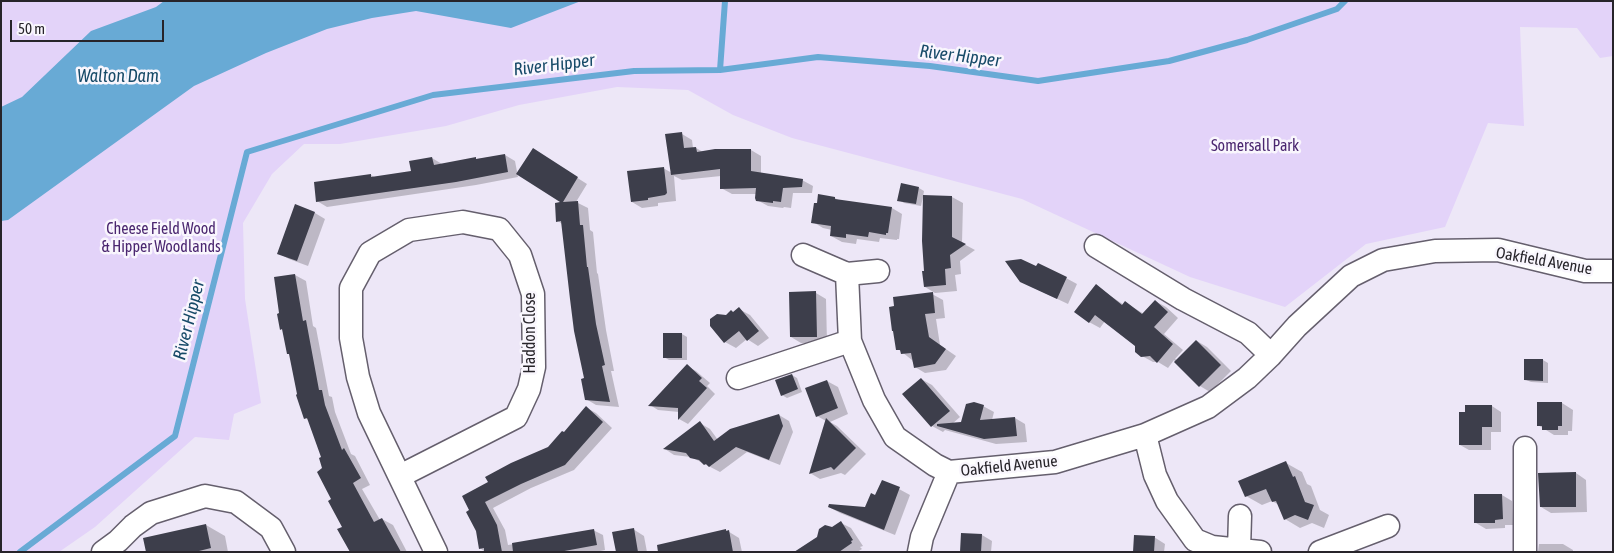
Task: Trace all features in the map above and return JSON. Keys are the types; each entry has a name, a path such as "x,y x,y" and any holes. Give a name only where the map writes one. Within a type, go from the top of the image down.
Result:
{"street":[{"name":"Haddon Close","path":"400,476 516,417 529,389 534,367 533,294 520,255 500,229 463,222 409,230 370,253 351,288 351,338 358,377 369,414 436,552"},
{"path":"1096,246 1183,299 1248,333 1272,355"},
{"name":"Oakfield Avenue","path":"847,274 850,341 874,400 895,437 935,465 949,472 1055,462 1145,435 1208,407 1247,378 1272,355 1302,321 1351,276 1383,260 1435,251 1498,250 1585,271 1613,271"},
{"path":"803,254 847,274 878,271"},
{"path":"738,378 850,341"},
{"path":"1145,435 1155,475 1167,501 1195,540 1212,547 1249,551 1240,516"},
{"path":"1524,552 1525,448"},
{"path":"919,552 922,537 949,472"},
{"path":"103,552 133,526 151,514 205,496 236,502 271,528 284,552"},
{"path":"1320,552 1388,526"}],"green space":[{"name":"Somersall Park","path":"1,1 1613,1 1613,56 1600,58 1577,28 1520,27 1524,126 1488,123 1445,227 1366,244 1285,307 1190,277 1022,199 792,138 733,115 688,90 617,87 519,105 446,126 340,144 304,144 272,174 243,223 245,299 261,403 234,414 229,440 195,437 95,527 59,552 1,552"}],"water":[{"name":"Walton Dam","path":"164,1 581,1 511,28 416,11 372,18 327,29 266,53 194,86 8,220 1,221 1,107 22,97 91,31 156,7"}],"building":[{"path":"682,132 684,148 696,147 697,152 715,149 751,149 751,171 803,179 802,187 783,188 781,202 773,201 773,203 756,201 756,188 720,189 720,169 671,175 665,134"},
{"path":"533,148 578,177 563,202 578,201 596,324 605,365 602,366 610,402 585,400 581,379 584,378 574,331 561,221 556,222 555,203 560,202 516,174"},
{"path":"505,154 508,172 456,182 316,202 314,182 371,174 371,177 411,171 409,161 432,157 434,165"},
{"path":"664,167 667,193 648,198 648,200 631,202 627,171"},
{"path":"901,183 919,187 916,204 897,201"},
{"path":"818,194 835,197 835,199 892,207 888,233 886,235 869,232 868,237 846,234 846,238 830,236 831,226 811,223 814,203 817,203"},
{"path":"923,195 952,196 952,237 966,244 950,255 951,268 945,269 946,285 924,287 922,271 924,271 922,241"},
{"path":"295,204 315,212 297,261 277,254"},
{"path":"1021,259 1036,266 1038,263 1067,277 1057,299 1020,282 1005,261"},
{"path":"295,274 303,321 306,320 319,390 322,390 325,405 342,450 344,448 361,478 353,483 374,522 382,518 401,552 350,552 337,529 342,527 328,501 331,499 317,472 322,468 319,458 321,457 307,418 304,419 296,395 289,354 287,354 277,314 279,313 274,277"},
{"path":"1096,284 1122,305 1125,301 1142,314 1155,300 1168,312 1154,327 1173,344 1157,363 1150,356 1141,357 1135,352 1135,346 1095,315 1089,323 1074,312"},
{"path":"816,291 817,337 790,337 789,292"},
{"path":"933,292 935,313 925,314 929,337 946,349 935,364 914,368 911,353 901,354 900,350 896,350 889,307 894,306 893,297"},
{"path":"739,307 759,331 747,341 739,331 724,343 710,326 710,319 717,314 726,315 731,310 733,312"},
{"path":"663,333 682,333 682,358 663,358"},
{"path":"1196,340 1221,365 1199,387 1174,362"},
{"path":"1524,359 1543,359 1543,381 1524,380"},
{"path":"687,364 702,378 699,381 707,388 678,420 678,408 648,406"},
{"path":"792,374 798,389 781,396 775,380"},
{"path":"921,378 950,411 931,427 902,394"},
{"path":"827,380 838,408 816,417 805,388"},
{"path":"974,402 984,405 980,420 1015,417 1017,436 984,439 937,426 937,424 961,422 966,404"},
{"path":"1537,402 1562,402 1562,426 1558,426 1558,430 1542,430 1542,426 1537,426"},
{"path":"1465,405 1492,405 1492,427 1482,427 1482,445 1459,445 1459,412 1465,412"},
{"path":"586,406 603,422 565,465 485,502 497,525 502,552 484,552 484,548 479,549 476,531 466,512 469,510 462,496 488,482 485,477 548,447 562,431 564,432"},
{"path":"779,414 783,426 769,460 736,447 709,467 699,460 690,458 686,453 663,449 700,421 714,441 730,429"},
{"path":"826,418 856,448 834,470 831,467 809,474"},
{"path":"1286,461 1293,477 1295,476 1305,502 1314,505 1308,520 1295,515 1284,520 1276,501 1272,502 1266,489 1245,497 1238,481"},
{"path":"1576,472 1576,507 1540,507 1538,473"},
{"path":"882,480 900,487 884,530 828,507 829,504 865,507 871,493 875,495"},
{"path":"1474,494 1502,494 1503,519 1495,520 1495,523 1474,523"},
{"path":"841,521 853,540 851,541 852,543 839,552 794,552 817,537 819,529 825,525 832,527"},
{"path":"206,524 211,548 195,552 146,552 143,538"},
{"path":"634,528 638,552 616,552 612,532"},
{"path":"594,529 597,545 559,552 513,552 512,543"},
{"path":"726,529 726,531 729,530 733,552 658,552 657,545"},
{"path":"961,533 982,534 981,552 960,552"},
{"path":"1134,535 1155,536 1154,552 1133,552"}],"waterway":[{"path":"720,70 725,1"},
{"name":"River Hipper","path":"20,552 175,436 247,152 433,95 634,71 720,70 818,57 930,66 1038,81 1169,61 1247,40 1337,9 1345,1"}],"park label":[{"name":"Cheese Field Wood & Hipper Woodlands","path":"161,238"}]}
